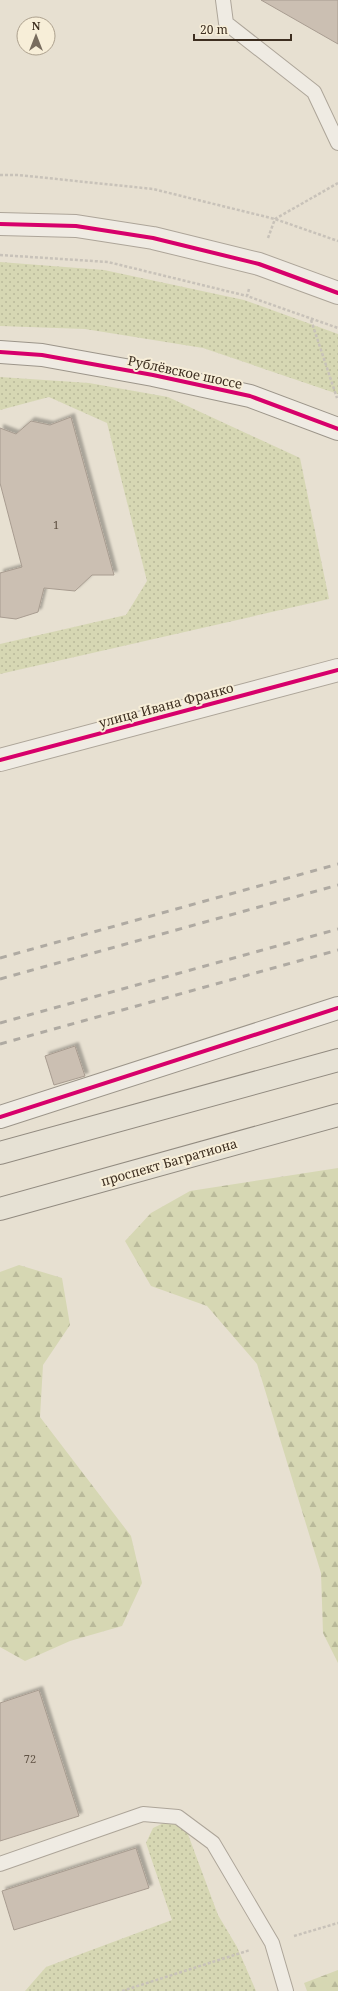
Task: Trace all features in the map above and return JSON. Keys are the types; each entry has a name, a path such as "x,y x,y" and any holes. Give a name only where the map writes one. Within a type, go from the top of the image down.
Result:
{"main road":[{"path":"0,1153 338,1060"},
{"name":"проспект Багратиона","path":"0,1209 338,1115"}],"street":[{"path":"0,224 76,226 153,238 259,264 338,293"},
{"name":"Рублёвское шоссе","path":"0,352 42,355 153,375 250,396 338,429"},
{"name":"улица Ивана Франко","path":"0,760 338,670"},
{"path":"0,1117 338,1008"}],"lane":[{"path":"223,0 226,23 314,92 338,144"},
{"path":"0,1864 143,1814 178,1817 212,1843 272,1943 286,1991"}],"path":[{"path":"0,175 18,175 153,189 275,219 338,241"},
{"path":"275,219 338,183"},
{"path":"0,255 108,262 247,296"},
{"path":"310,319 338,400"},
{"path":"122,1991 338,1923"}],"green space":[{"path":"0,262 104,270 244,300 338,334 338,394 203,348 85,329 0,326"},
{"path":"0,377 89,383 168,397 300,458 329,599 0,674 0,644 126,615 147,581 107,423 49,397 0,410"},
{"path":"338,1168 338,1663 323,1633 321,1573 257,1364 207,1306 151,1286 125,1241 151,1213 190,1191"},
{"path":"19,1265 62,1278 70,1325 43,1365 40,1417 131,1536 142,1583 122,1626 70,1641 25,1661 0,1647 0,1272"},
{"path":"168,1821 186,1829 218,1915 237,1947 256,1991 25,1991 46,1967 172,1920 146,1843 153,1828"},
{"path":"338,1970 338,1991 307,1991 304,1983"}],"building":[{"path":"261,0 338,0 338,44"},
{"path":"71,417 114,575 92,575 75,591 44,588 38,612 16,619 0,617 0,573 22,567 0,483 0,428 16,434 31,421 50,425"},
{"path":"75,1046 85,1076 54,1085 45,1056"},
{"path":"39,1690 79,1816 0,1841 0,1703"},
{"path":"136,1848 149,1888 14,1930 2,1891"}],"railway":[{"path":"0,958 338,864"},
{"path":"0,979 338,885"},
{"path":"0,1023 338,929"},
{"path":"0,1044 338,950"}],"cycle path":[{"path":"0,224 76,226 153,238 259,264 338,293"},
{"path":"0,352 42,355 153,375 250,396 338,429"},
{"path":"0,760 338,670"},
{"path":"0,1117 338,1008"}]}
